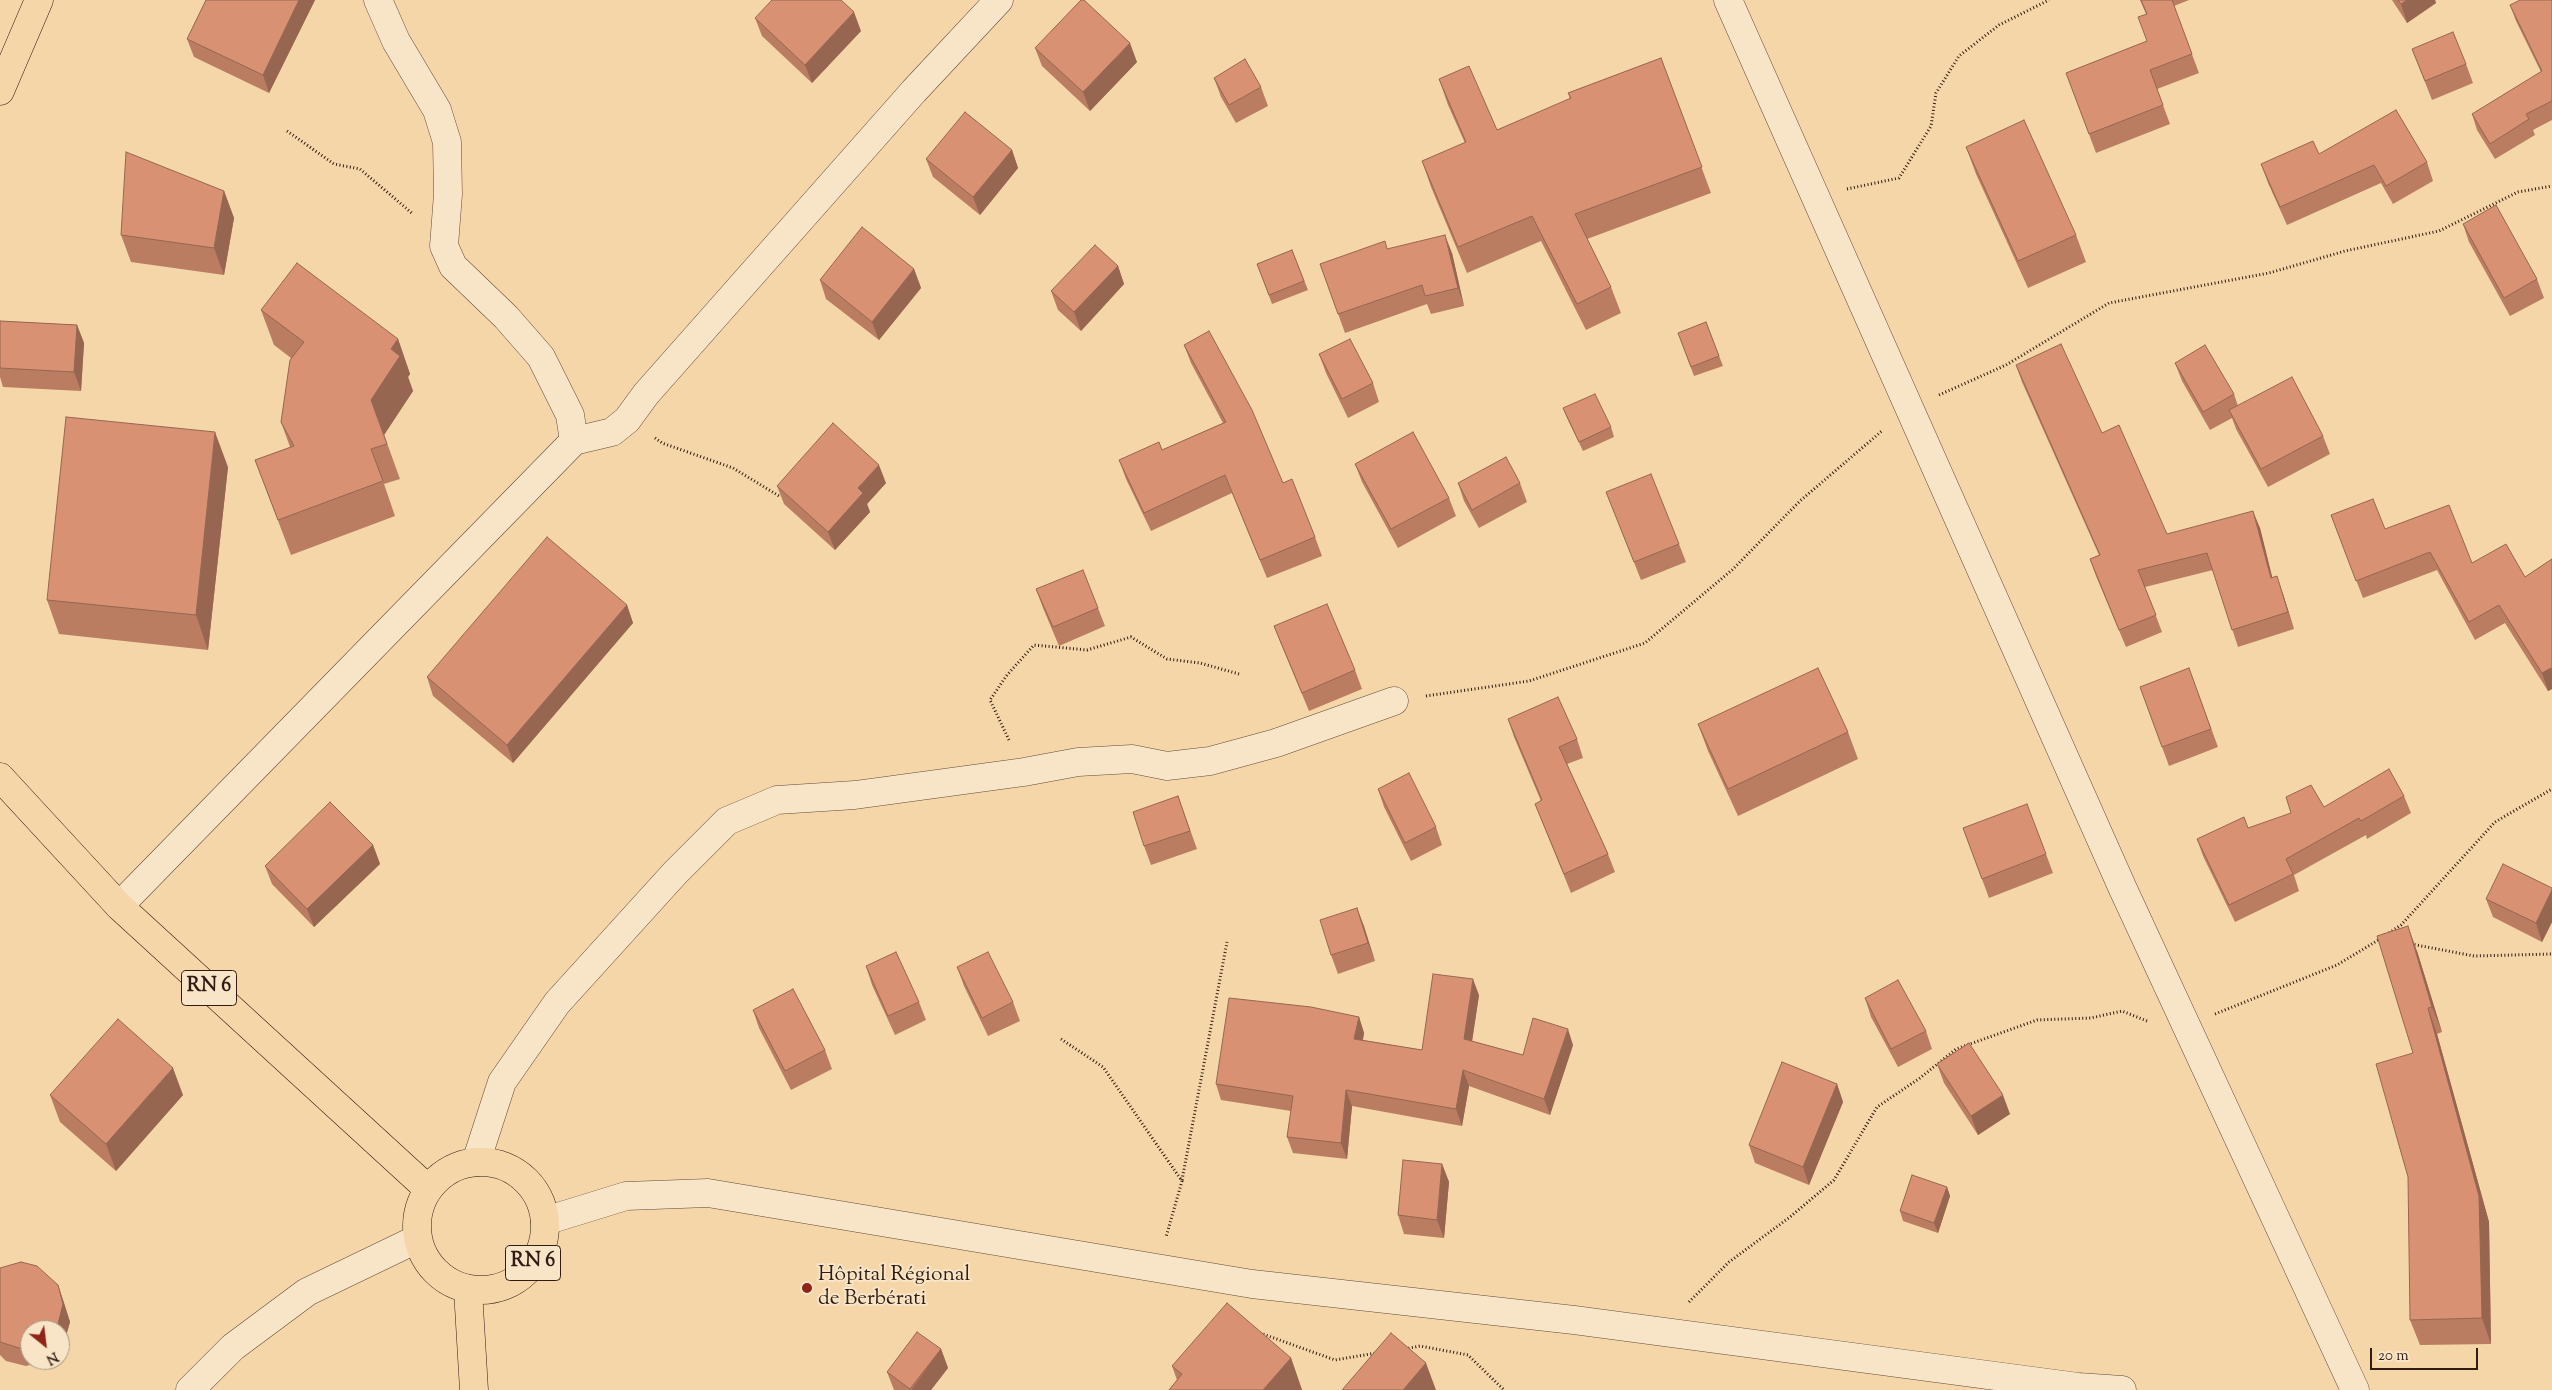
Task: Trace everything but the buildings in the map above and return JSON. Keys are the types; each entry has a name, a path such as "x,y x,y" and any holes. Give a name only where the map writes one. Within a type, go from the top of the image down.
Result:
{"main road":[{"path":"0,91 39,0"},
{"name":"RN 6","path":"0,777 119,906 428,1189"},
{"name":"RN 6","path":"476,1162 496,1163 515,1171 530,1184 541,1201 545,1221 544,1240 538,1258 524,1274 508,1284 488,1290 468,1290 445,1280 427,1263 417,1240 416,1222 419,1205 428,1189 448,1170 462,1164 476,1162"},
{"path":"468,1290 474,1390"}],"street":[{"path":"378,0 396,41 437,110 447,142 448,194 444,246 453,266 506,317 540,357 570,414 574,440"},
{"path":"119,906 574,440 612,432 627,420 646,394 803,220 914,91 999,0"},
{"path":"1728,0 2123,889 2355,1390"},
{"path":"476,1162 502,1082 557,1003 675,872 727,820 777,800 854,795 1024,772 1078,762 1132,759 1167,766 1210,761 1276,743 1394,701"},
{"path":"545,1221 626,1196 708,1193 1252,1284 1660,1331 2078,1387 2122,1390"},
{"path":"190,1390 233,1347 307,1292 417,1240"}],"path":[{"path":"1814,195 1899,178 1931,126 1936,92 1959,56 1999,25 2049,0"},
{"path":"287,131 334,164 360,169 410,211 416,219"},
{"path":"1394,701 1529,681 1645,643 1732,570 1800,500 1909,409 2006,365 2109,303 2269,273 2345,251 2439,231 2518,192 2552,186"},
{"path":"627,420 662,443 733,468 779,496"},
{"path":"1024,772 990,700 1007,675 1034,645 1087,650 1131,637 1167,658 1200,663 1239,674"},
{"path":"1660,1331 1729,1262 1790,1217 1834,1180 1877,1107 1920,1078 1956,1049 2037,1020 2091,1018 2122,1011 2150,1022 2186,1026 2337,965 2401,926 2495,822 2552,789"},
{"path":"1157,1269 1182,1181 1227,942"},
{"path":"2409,943 2474,956 2552,954"},
{"path":"1060,1039 1103,1067 1182,1181"},
{"path":"1258,1332 1336,1360 1382,1352"},
{"path":"1401,1349 1420,1346 1468,1355 1504,1390"}],"place":[{"name":"Hôpital Régional de Berbérati","path":"807,1288"}]}
